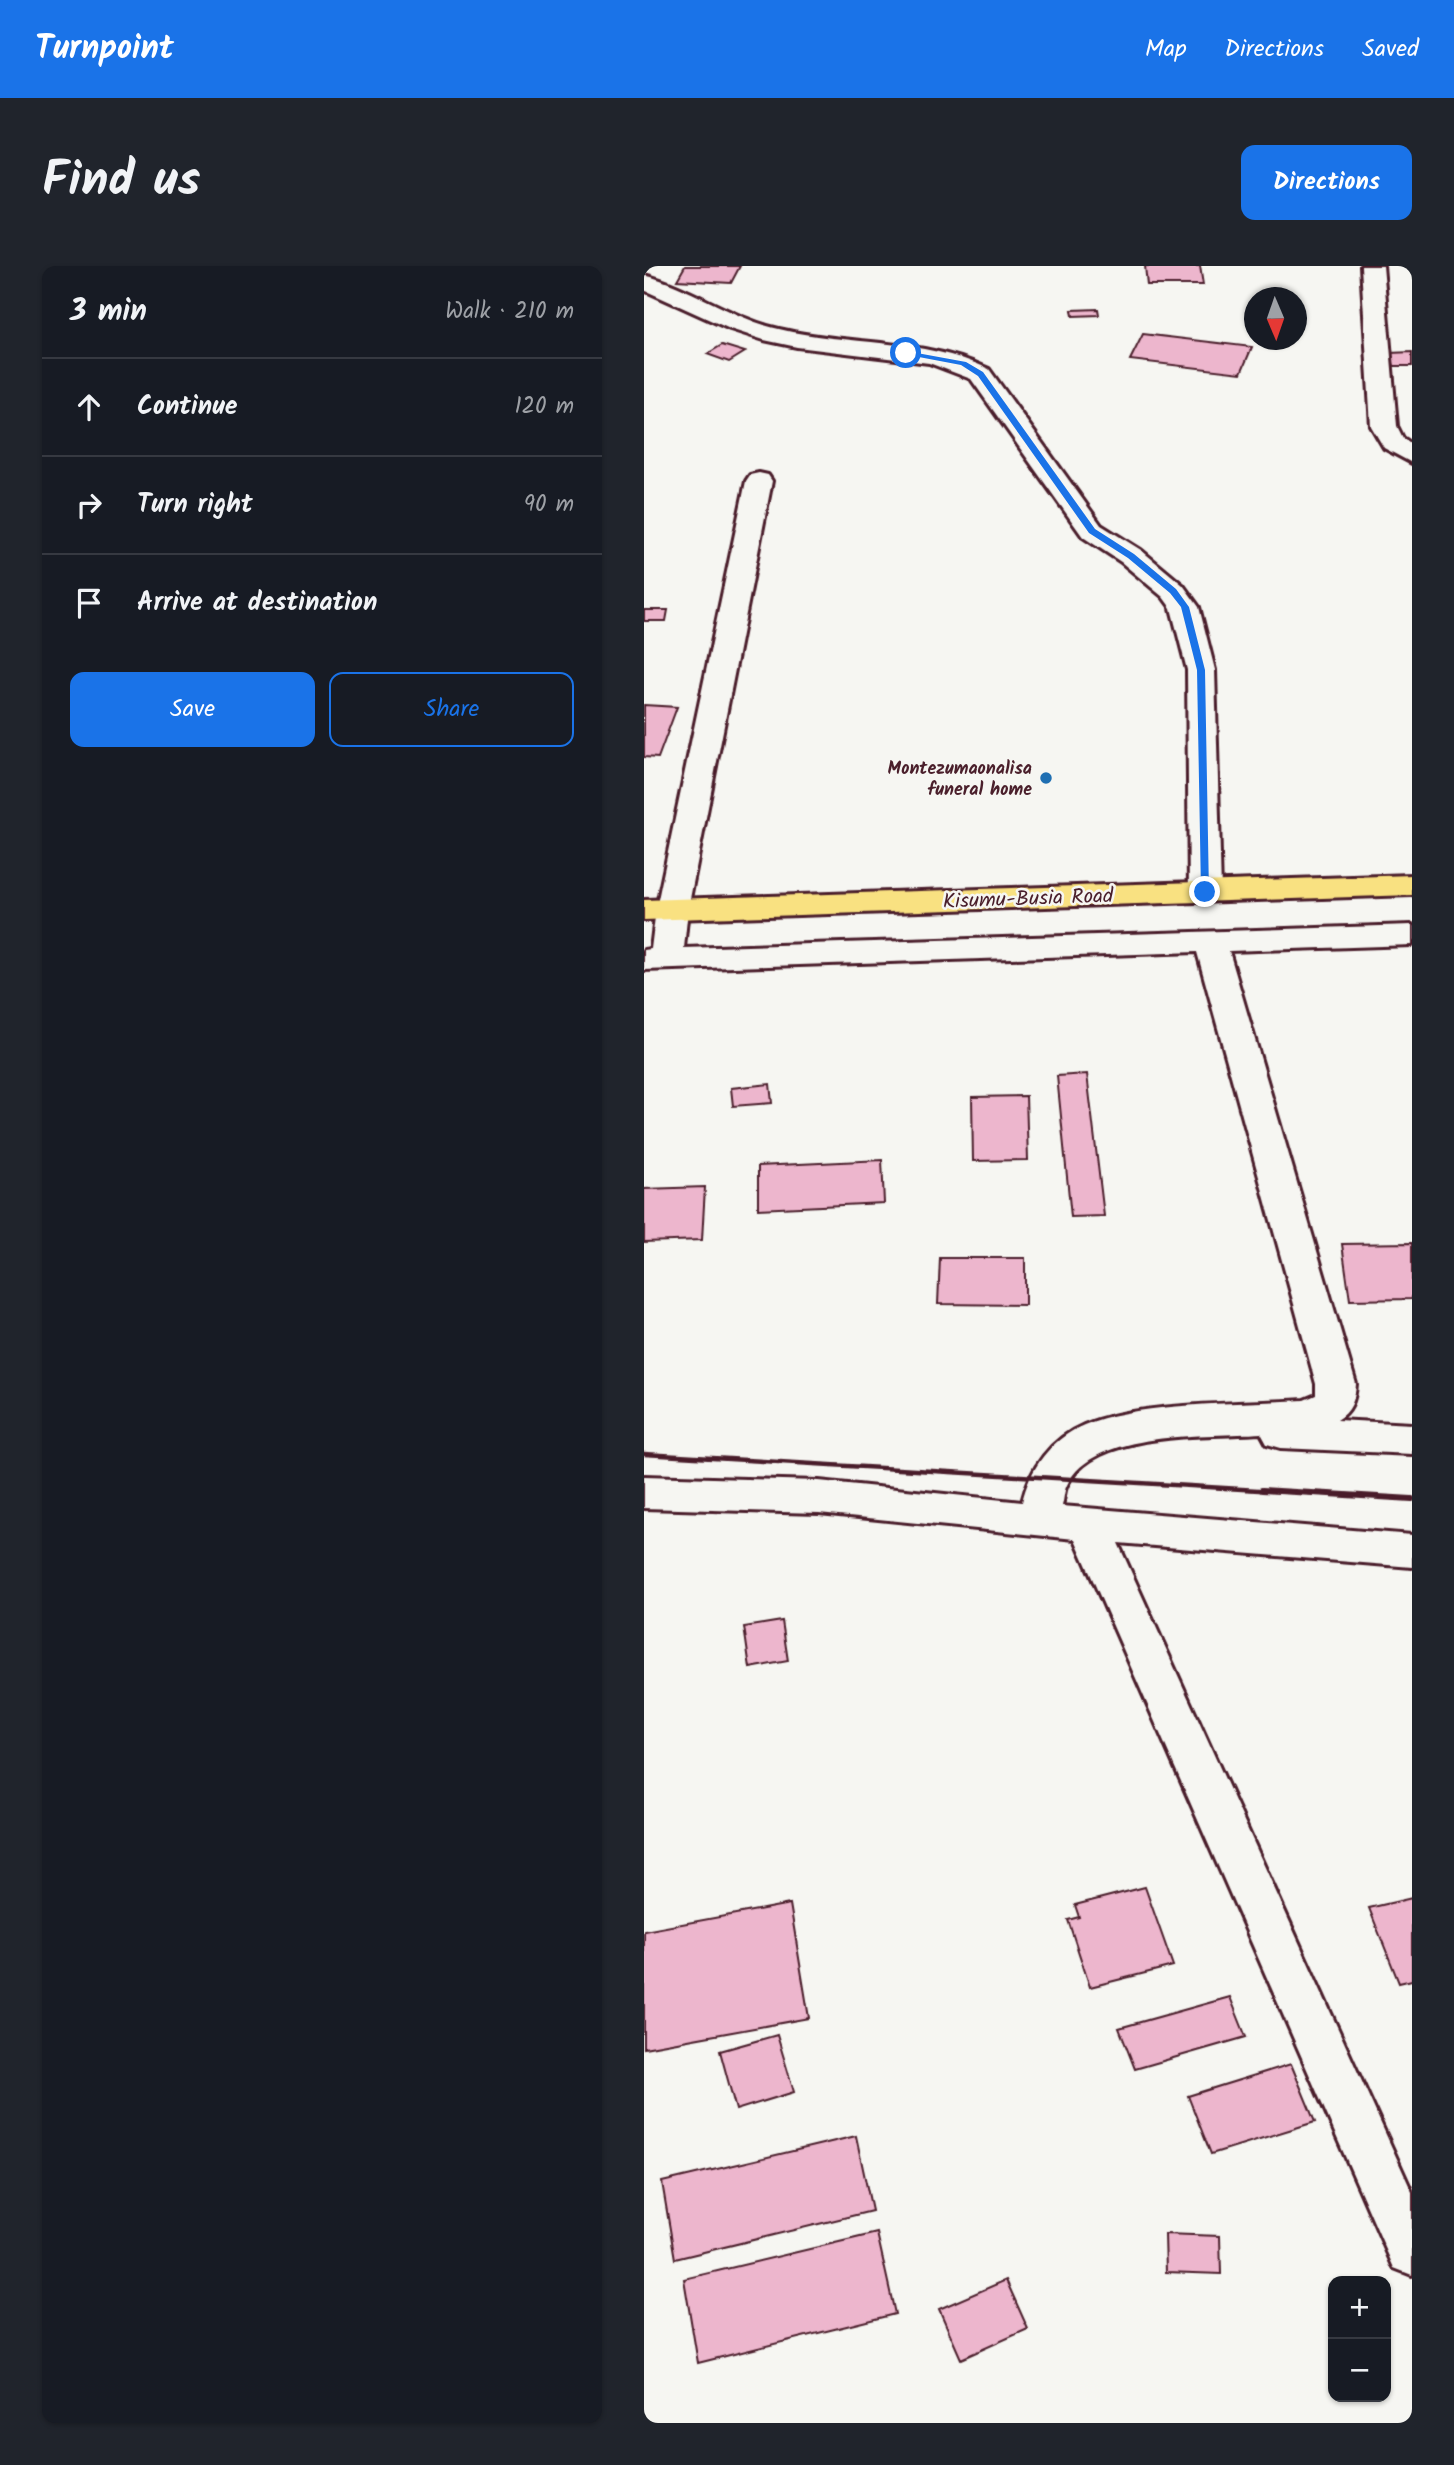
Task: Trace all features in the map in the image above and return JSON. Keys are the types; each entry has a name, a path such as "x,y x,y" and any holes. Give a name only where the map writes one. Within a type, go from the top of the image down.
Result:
{"highway":[{"name":"Kisumu-Busia Road","path":"658,910 1412,885"}],"street":[{"path":"1373,266 1384,426 1393,443 1412,455"},
{"path":"644,282 720,319 771,335 807,343 939,358 963,364 980,374 1092,531 1131,556 1173,591 1185,607 1201,670 1205,892"},
{"path":"759,481 658,910 655,960 1412,935"},
{"path":"1039,1518 1048,1478 1073,1451 1097,1436 1146,1426 1304,1415 1326,1409 1335,1400 1332,1370 1210,941"},
{"path":"1146,1426 1412,1439"},
{"path":"644,1492 820,1497 1089,1524 1412,1551"},
{"path":"1089,1524 1412,2250"}],"building":[{"path":"685,266 740,266 731,283 677,280"},
{"path":"1145,266 1200,266 1203,285 1147,285"},
{"path":"1098,309 1099,315 1073,316 1072,310"},
{"path":"1143,334 1244,346 1244,350 1251,350 1241,373 1130,360"},
{"path":"722,345 745,352 729,362 707,354"},
{"path":"1412,352 1412,366 1394,366 1390,353"},
{"path":"644,610 668,610 666,621 644,621"},
{"path":"644,705 677,707 658,758 644,757"},
{"path":"1087,1074 1104,1216 1071,1217 1057,1076"},
{"path":"770,1084 772,1103 733,1106 731,1088"},
{"path":"1026,1096 1028,1160 973,1161 972,1097"},
{"path":"882,1160 884,1203 758,1209 758,1166"},
{"path":"705,1187 702,1240 644,1242 644,1189"},
{"path":"1412,1243 1412,1299 1350,1300 1342,1244"},
{"path":"940,1258 1025,1258 1025,1305 938,1304"},
{"path":"782,1621 788,1661 750,1668 744,1627"},
{"path":"1145,1887 1173,1966 1090,1987 1068,1920 1079,1917 1075,1905"},
{"path":"1412,1898 1412,1980 1399,1983 1369,1908"},
{"path":"790,1904 809,2018 644,2048 644,1931"},
{"path":"1230,1997 1246,2037 1135,2069 1119,2028"},
{"path":"777,2035 794,2092 736,2110 720,2051"},
{"path":"1291,2064 1315,2122 1211,2154 1188,2096"},
{"path":"856,2136 872,2211 675,2259 662,2182"},
{"path":"877,2233 895,2314 698,2363 684,2279"},
{"path":"1165,2234 1220,2236 1221,2274 1166,2272"},
{"path":"1006,2280 1028,2329 961,2359 939,2309"}],"railway":[{"path":"644,1454 1292,1492"},
{"path":"1262,1490 1412,1499"}],"place":[{"name":"Montezumaonalisa funeral home","path":"1046,778"}],"route":[{"path":"906,353 963,364 980,374 1092,531 1131,556 1173,591 1185,607 1201,670 1205,753 1205,892"}]}
